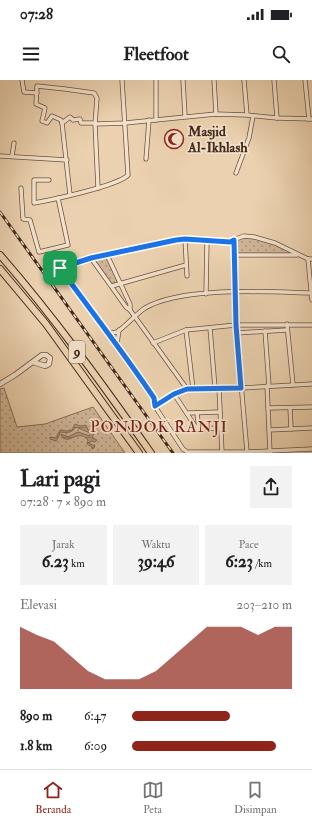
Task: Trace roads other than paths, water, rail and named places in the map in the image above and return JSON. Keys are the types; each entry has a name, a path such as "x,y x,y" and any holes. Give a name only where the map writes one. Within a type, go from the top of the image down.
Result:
{"highway":[{"name":"9","path":"0,255 54,320 151,453"},
{"name":"9","path":"0,269 46,324 139,453"}],"street":[{"path":"22,80 24,92 37,93"},
{"path":"49,180 34,180 34,203 98,188 127,177 128,173 122,80"},
{"path":"156,80 156,120"},
{"path":"183,80 185,116"},
{"path":"214,80 216,114"},
{"path":"244,80 247,115"},
{"path":"274,80 277,118"},
{"path":"62,123 70,117 73,120 80,119 81,123 125,123 216,114 311,119 305,80"},
{"path":"70,195 62,123 61,120 52,116 47,123 42,121 45,108 36,104 37,86 65,88 94,94 96,98 95,123 98,188"},
{"path":"236,174 249,138 253,116"},
{"path":"146,159 148,120"},
{"path":"12,156 14,143"},
{"path":"0,156 67,160"},
{"path":"21,188 23,219 30,220 39,251 50,250 68,245 58,198"},
{"path":"60,268 91,258 176,240 185,239 230,242 244,236 254,237 275,243 310,259 312,300"},
{"path":"185,239 187,276"},
{"path":"206,294 207,240"},
{"path":"234,240 236,325 247,452"},
{"path":"50,250 60,268 117,344 154,398 155,406 183,449 187,452 222,453 312,449"},
{"path":"107,255 130,304 130,310"},
{"path":"234,255 300,255"},
{"path":"91,258 126,307 135,316 187,389"},
{"path":"112,286 186,265"},
{"path":"106,331 112,333 119,330 145,308 172,298 235,292 312,292"},
{"path":"250,324 251,332"},
{"path":"153,342 186,330 250,324 312,325"},
{"path":"287,324 293,385"},
{"path":"210,328 220,412 222,453"},
{"path":"117,344 119,330"},
{"path":"186,330 193,389"},
{"path":"237,333 287,330"},
{"path":"265,331 270,452"},
{"path":"0,384 15,375 33,362 44,355 50,360 47,365 33,362"},
{"path":"41,357 39,360 42,365"},
{"path":"155,406 174,394 187,389 312,384"},
{"path":"174,394 196,427 199,429 221,428"},
{"path":"268,408 312,407"},
{"path":"290,408 290,429"},
{"path":"188,413 220,412"},
{"path":"198,413 199,429"},
{"path":"269,430 312,428"}],"railway":[{"path":"0,212 173,453"}],"place":[{"name":"Masjid Al-Ikhlash","path":"174,139"}],"district":[{"name":"PONDOK RANJI","path":"159,427"}]}
